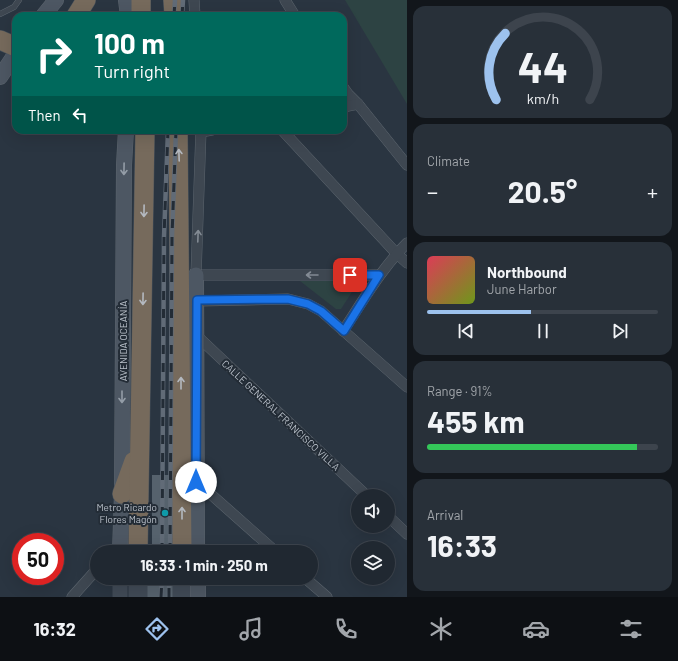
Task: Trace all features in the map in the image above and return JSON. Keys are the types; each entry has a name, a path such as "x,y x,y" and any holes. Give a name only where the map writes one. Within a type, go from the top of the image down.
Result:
{"highway":[{"path":"78,12 86,0"},
{"path":"141,0 141,12"},
{"path":"173,0 174,12"},
{"path":"0,40 12,49"},
{"name":"AVENIDA OCEANÍA","path":"138,545 145,134"},
{"path":"178,134 182,545"},
{"path":"179,178 184,205 187,270 196,275"},
{"path":"122,494 140,446"}],"main road":[{"path":"46,12 56,0"},
{"path":"126,0 128,12"},
{"path":"0,62 12,54"},
{"path":"0,77 12,58"},
{"name":"AVENIDA OCEANÍA","path":"118,545 122,494 124,173 126,134"},
{"path":"196,275 197,545"},
{"path":"198,585 198,597"}],"street":[{"path":"194,0 195,12"},
{"path":"285,0 292,12"},
{"path":"347,93 407,165"},
{"path":"347,106 358,104"},
{"path":"201,134 196,275 379,275"},
{"path":"286,134 396,254 407,263"},
{"path":"344,331 379,275 407,243"},
{"path":"197,300 288,299 308,304 321,311 407,387"},
{"name":"CALLE GENERAL FRANCISCO VILLA","path":"196,335 360,489"},
{"path":"196,482 268,545"},
{"path":"395,523 407,534"},
{"path":"72,597 90,577"},
{"path":"313,585 327,597"}],"lane":[{"path":"0,14 14,7 19,0"}],"green space":[{"path":"345,0 407,0 407,104"},
{"path":"300,281 359,281 341,309 336,309"}],"building":[{"name":"Metro Ricardo Flores Magón","path":"152,475 170,475 171,545 152,545"},
{"path":"133,585 189,585 189,597 133,597"}],"tunnel":[{"path":"120,585 120,597"},
{"path":"138,585 138,597"},
{"path":"182,585 182,597"}],"railway":[{"path":"174,12 175,0"},
{"path":"182,12 183,0"},
{"path":"162,545 164,237 168,134"},
{"path":"170,545 172,236 176,134"},
{"path":"161,597 162,585"},
{"path":"169,585 169,597"}],"place":[{"name":"Metro Ricardo Flores Magón","path":"165,513"}],"route":[{"path":"196,482 197,300 288,299 308,304 321,311 344,331 379,275 350,275"}]}
